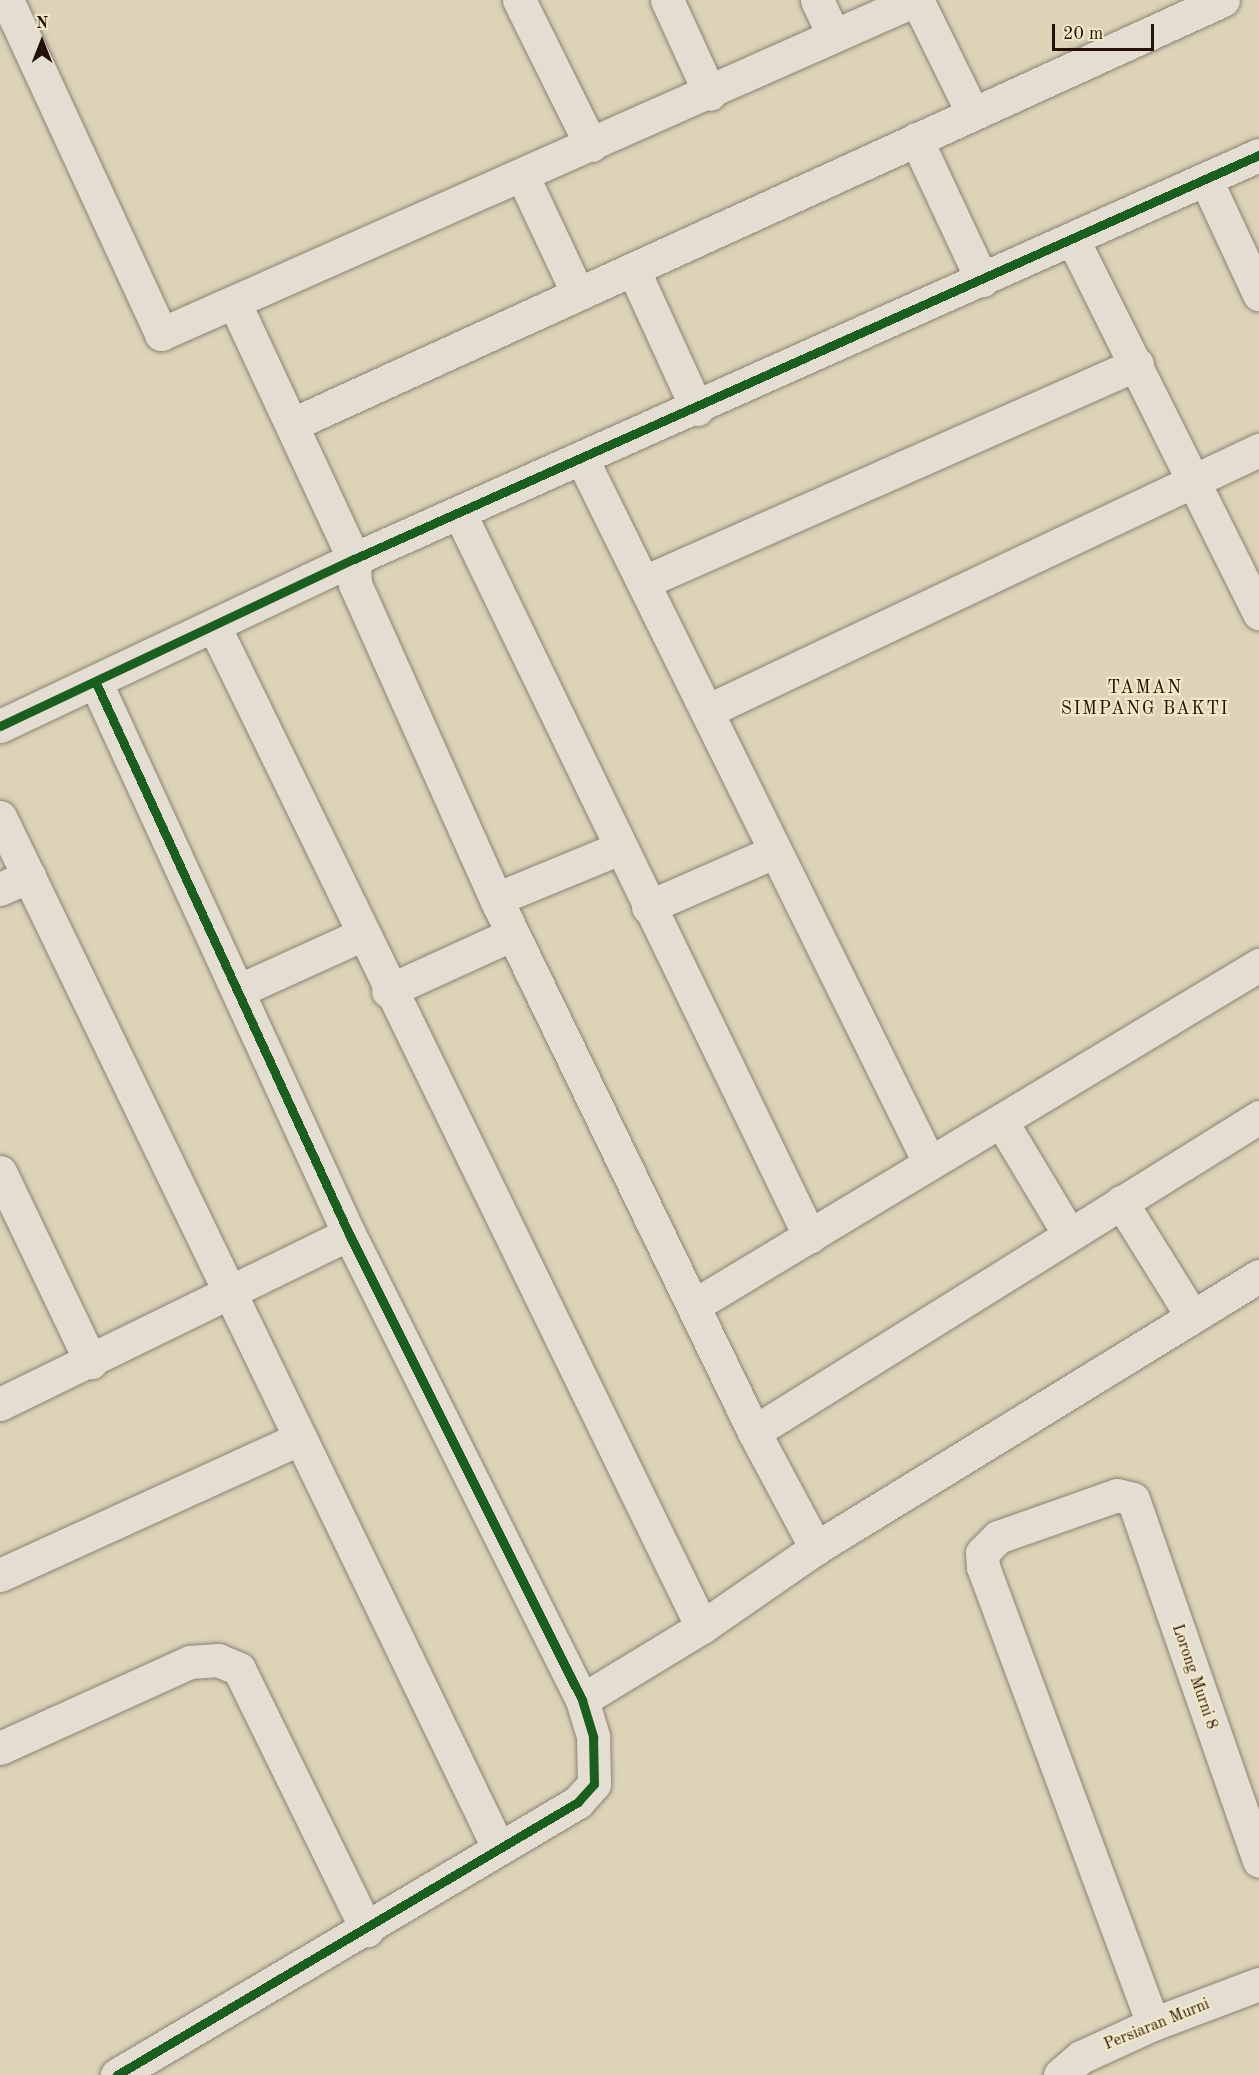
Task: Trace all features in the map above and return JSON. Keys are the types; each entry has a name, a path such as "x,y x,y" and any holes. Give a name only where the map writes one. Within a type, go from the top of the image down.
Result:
{"street":[{"path":"8,0 161,334 235,304 523,177 710,94 833,34 916,0 973,114"},
{"path":"519,0 591,145"},
{"path":"667,0 710,94"},
{"path":"817,0 833,34"},
{"path":"294,424 1223,0"},
{"path":"916,139 982,279"},
{"path":"0,726 215,628 354,559 697,409 982,279 1074,242 1259,155"},
{"path":"523,177 578,294"},
{"path":"1206,180 1259,294"},
{"path":"1074,242 1137,364 1259,613"},
{"path":"633,269 697,409"},
{"path":"235,304 294,424 354,559 355,584 496,899 754,1432 816,1548"},
{"path":"644,582 1137,364"},
{"path":"707,711 1193,479 1259,450"},
{"path":"582,459 929,1162"},
{"path":"460,514 648,907 810,1237"},
{"path":"215,628 388,991 702,1627"},
{"path":"96,683 240,990 349,1234 582,1700 593,1737 594,1784 578,1802 498,1847 367,1930 117,2075"},
{"path":"0,817 14,883 229,1295 498,1847"},
{"path":"496,899 620,848"},
{"path":"648,907 774,852"},
{"path":"388,991 513,934"},
{"path":"240,990 361,935"},
{"path":"693,1306 1259,965"},
{"path":"754,1432 1259,1117"},
{"path":"1001,1121 1070,1234"},
{"path":"0,1172 13,1227 91,1362"},
{"path":"1121,1202 1192,1316"},
{"path":"0,1404 229,1295 349,1234"},
{"path":"582,1700 702,1627 816,1548 1259,1276"},
{"path":"0,1575 300,1438"},
{"name":"Lorong Murni 8","path":"1153,2024 983,1567 982,1553 998,1537 1126,1494 1259,1861"},
{"path":"0,1748 190,1662 218,1660 239,1670 367,1930"},
{"name":"Persiaran Murni","path":"1060,2075 1081,2057 1153,2024 1259,1984"}],"cycle path":[{"path":"0,726 354,559 1259,155"},
{"path":"96,683 349,1234 582,1700 593,1737 594,1784 578,1802 117,2075"}],"district":[{"name":"TAMAN SIMPANG BAKTI","path":"1145,699"}]}
